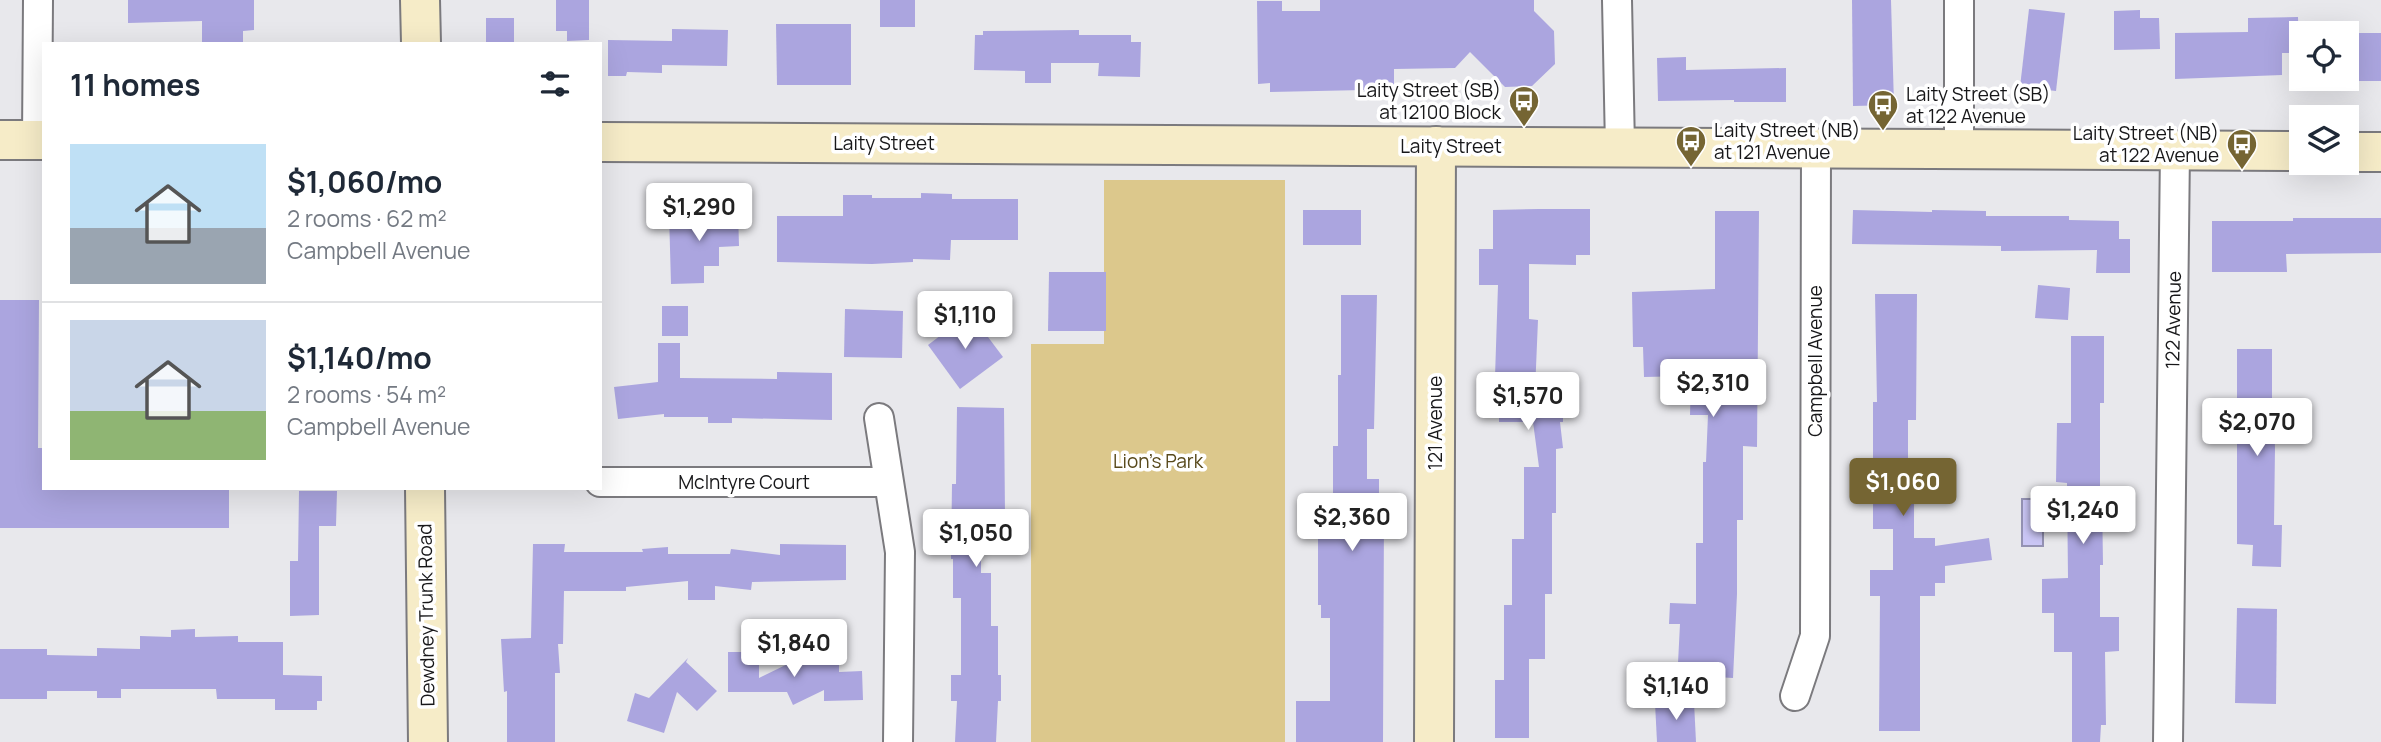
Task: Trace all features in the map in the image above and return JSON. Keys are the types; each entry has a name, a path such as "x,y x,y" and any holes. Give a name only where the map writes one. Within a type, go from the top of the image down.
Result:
{"street":[{"path":"0,140 41,140 38,0"},
{"path":"420,0 421,42"},
{"path":"1617,0 1620,147"},
{"path":"1959,0 1959,148"},
{"name":"Laity Street","path":"602,142 2289,151"},
{"name":"121 Avenue","path":"1434,742 1436,146"},
{"name":"Campbell Avenue","path":"1795,696 1815,636 1816,148"},
{"name":"122 Avenue","path":"2168,742 2175,150"},
{"path":"2359,152 2381,152"},
{"path":"879,418 900,552 898,742"},
{"name":"McIntyre Court","path":"602,482 887,482"},
{"name":"Dewdney Trunk Road","path":"425,490 428,742"}],"green space":[{"name":"Lion's Park","path":"1104,180 1285,180 1285,742 1031,742 1031,344 1104,344"}],"shaded area":[{"path":"2022,499 2043,499 2043,546 2022,546"}],"building":[{"path":"128,0 254,0 254,30 243,31 243,42 202,42 202,21 128,23"},
{"path":"556,0 589,0 589,40 567,41 567,31 556,31"},
{"path":"880,0 915,0 915,27 880,27"},
{"path":"1320,0 1534,0 1534,11 1554,31 1555,64 1532,86 1505,87 1470,52 1455,68 1394,69 1394,86 1391,86 1391,93 1364,94 1364,90 1270,92 1270,83 1258,84 1257,1 1282,1 1282,11 1320,11"},
{"path":"1852,0 1891,0 1894,105 1853,106"},
{"path":"2029,9 2065,13 2056,91 2020,87"},
{"path":"2140,10 2140,18 2159,18 2160,49 2114,50 2114,11"},
{"path":"2298,17 2298,21 2289,21 2289,53 2282,53 2282,75 2175,79 2175,33 2248,32 2248,18"},
{"path":"486,18 514,18 514,42 486,42"},
{"path":"776,24 851,24 851,85 777,85"},
{"path":"672,29 728,30 727,66 662,65 662,73 627,72 626,76 608,76 608,40 672,41"},
{"path":"1079,30 1079,35 1131,35 1131,42 1141,42 1140,77 1098,76 1099,63 1051,63 1051,83 1025,83 1025,71 974,70 975,35 983,35 983,31"},
{"path":"2359,33 2381,33 2381,81 2359,81"},
{"path":"1686,57 1686,70 1786,68 1786,102 1658,101 1657,58"},
{"path":"921,193 952,194 952,199 1018,199 1018,240 951,240 950,260 913,259 913,262 872,264 777,262 777,216 843,216 843,195 921,198"},
{"path":"1590,209 1590,255 1576,255 1576,265 1529,264 1529,319 1538,320 1535,391 1563,391 1563,422 1560,422 1563,448 1556,449 1556,513 1552,513 1552,594 1545,594 1545,659 1529,659 1529,738 1495,738 1495,680 1504,680 1504,605 1512,605 1512,539 1524,539 1524,467 1539,467 1533,422 1499,422 1499,377 1495,377 1498,285 1479,285 1479,249 1493,249 1493,210"},
{"path":"1303,210 1361,210 1361,245 1303,245"},
{"path":"1853,210 1986,211 1986,216 2069,216 2069,220 2119,221 2119,239 2130,239 2130,273 2096,273 2097,250 2001,251 2001,246 1852,244"},
{"path":"738,211 739,246 719,247 719,266 704,266 704,283 671,284 669,213"},
{"path":"1715,211 1759,211 1757,447 1743,446 1743,520 1737,520 1733,678 1699,676 1700,664 1678,663 1680,624 1669,624 1670,603 1696,604 1696,543 1703,543 1703,462 1706,462 1708,415 1690,415 1691,376 1644,377 1643,347 1633,347 1632,292 1715,289"},
{"path":"2293,218 2381,218 2381,253 2286,254 2287,272 2212,272 2212,221 2293,221"},
{"path":"1049,272 1106,272 1106,331 1048,331"},
{"path":"2038,285 2070,288 2068,320 2035,318"},
{"path":"1875,294 1917,294 1916,420 1908,420 1908,470 1914,470 1914,538 1935,538 1935,546 1989,538 1992,560 1945,566 1945,583 1935,583 1935,596 1920,596 1920,731 1879,731 1880,596 1870,596 1870,570 1893,570 1893,529 1873,529 1873,402 1877,402"},
{"path":"1341,295 1377,295 1374,429 1367,429 1367,479 1379,479 1379,510 1384,510 1383,742 1296,742 1296,701 1330,701 1330,618 1321,618 1321,605 1318,605 1318,510 1333,510 1333,446 1338,446 1338,375 1341,375"},
{"path":"0,300 39,300 38,448 42,448 42,490 229,490 229,528 0,528"},
{"path":"662,306 688,306 688,336 662,336"},
{"path":"845,309 903,311 902,358 844,357"},
{"path":"970,313 1003,357 960,389 928,345"},
{"path":"2071,336 2104,336 2104,403 2100,403 2103,565 2100,565 2100,617 2119,617 2119,651 2105,652 2106,725 2101,725 2100,742 2072,742 2072,652 2054,652 2054,613 2042,613 2042,579 2068,578 2067,483 2056,482 2057,423 2071,423"},
{"path":"658,343 680,343 680,378 777,379 777,372 832,373 832,420 732,418 732,423 708,423 708,417 664,417 664,414 618,419 614,387 658,382"},
{"path":"2237,349 2272,349 2274,525 2282,525 2281,567 2252,566 2253,545 2237,544"},
{"path":"957,407 1004,408 1005,514 981,514 981,573 991,573 991,626 998,626 1001,701 998,701 996,742 955,742 957,701 951,701 951,675 961,675 961,598 953,598 951,559"},
{"path":"299,491 337,491 336,526 319,526 319,615 290,616 290,561 298,561"},
{"path":"533,544 565,544 564,552 643,552 642,549 668,547 668,554 730,554 731,549 780,555 780,544 846,545 846,580 752,582 751,590 715,586 715,600 688,600 688,581 626,587 626,591 564,591 563,644 558,644 560,673 555,673 555,742 507,742 507,691 504,692 501,639 531,638"},
{"path":"2237,608 2277,609 2276,704 2235,703"},
{"path":"195,629 195,637 238,636 238,642 283,642 283,675 322,676 322,701 317,701 317,710 275,710 275,699 217,699 216,689 121,689 121,698 97,698 97,691 47,691 47,699 0,699 0,649 47,649 47,655 97,656 97,648 140,649 140,636 171,637 171,630"},
{"path":"728,652 759,652 759,678 802,657 804,661 839,660 839,672 862,671 863,700 824,701 824,690 793,705 787,692 728,692"},
{"path":"688,658 686,662 717,691 697,711 677,692 664,733 627,721 635,693 649,698"},
{"path":"1694,702 1696,742 1657,742 1655,703"}],"place":[{"name":"Laity Street (SB) at 12100 Block","path":"1524,128"},
{"name":"Laity Street (SB) at 122 Avenue","path":"1883,132"},
{"name":"Laity Street (NB) at 121 Avenue","path":"1691,168"},
{"name":"Laity Street (NB) at 122 Avenue","path":"2242,171"}]}
